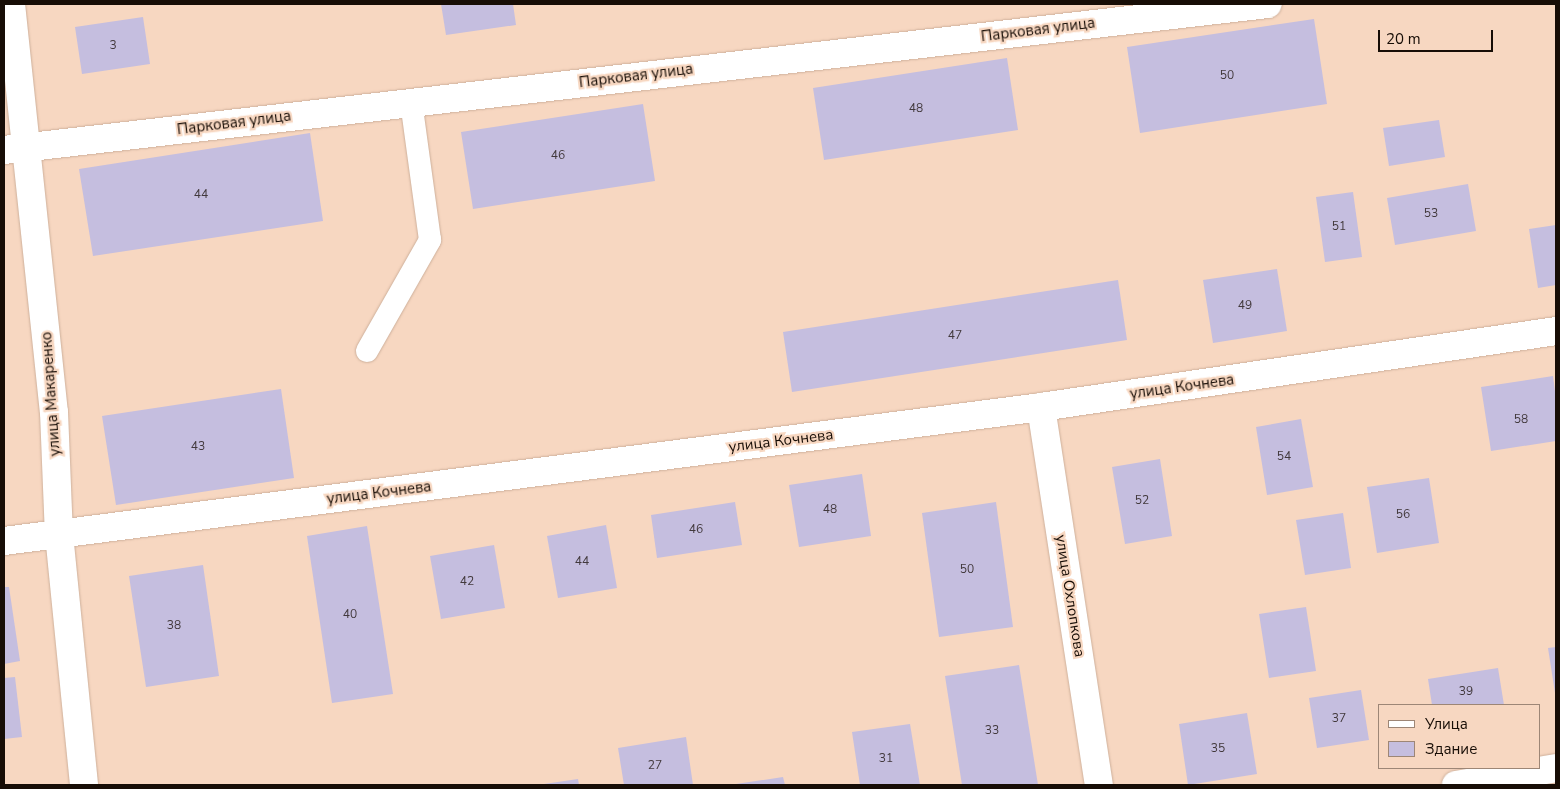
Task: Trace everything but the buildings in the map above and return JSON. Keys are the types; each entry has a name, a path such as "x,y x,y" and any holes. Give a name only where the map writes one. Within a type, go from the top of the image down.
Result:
{"street":[{"name":"улица Макаренко","path":"12,4 16,149 54,412 59,534 84,785"},
{"name":"Парковая улица","path":"16,149 1268,4"},
{"name":"улица Кочнева","path":"4,541 1041,407 1556,332"},
{"name":"улица Охлопкова","path":"1041,407 1099,785"},
{"path":"1456,785 1556,768"}],"lane":[{"path":"367,351 430,240 412,102"}]}
